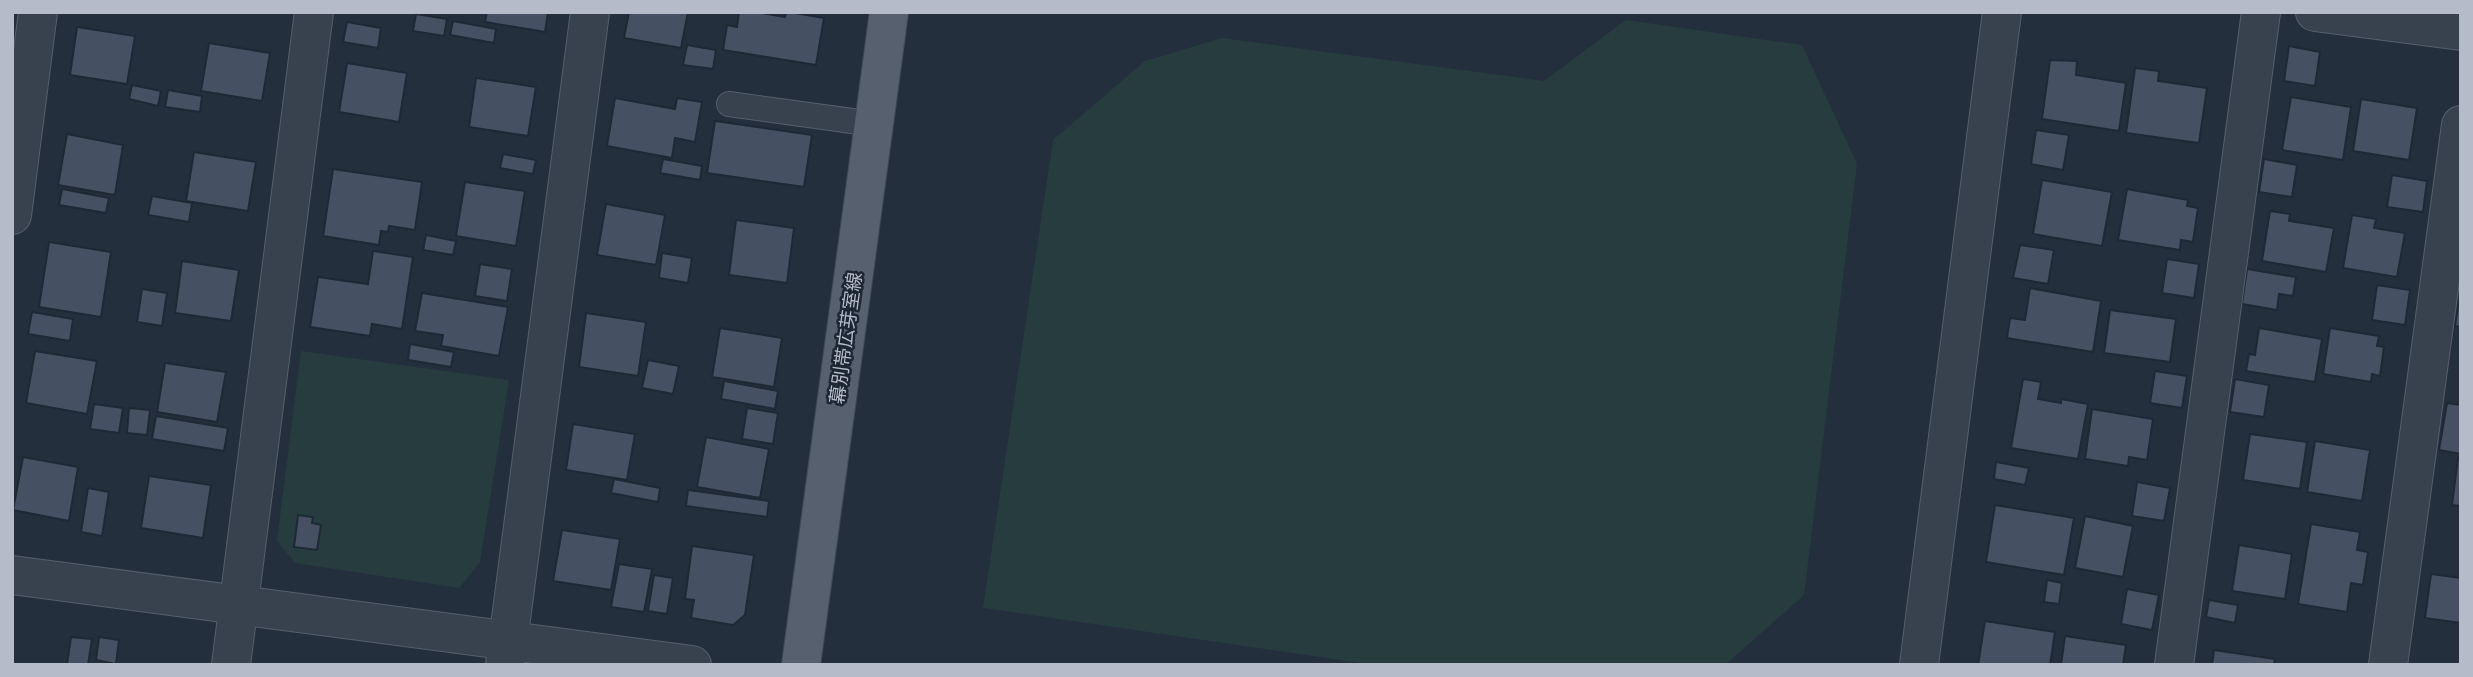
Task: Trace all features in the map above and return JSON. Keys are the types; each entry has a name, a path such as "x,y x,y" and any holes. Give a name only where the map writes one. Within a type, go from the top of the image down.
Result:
{"main road":[{"name":"幕別帯広芽室線","path":"801,665 889,12"}],"street":[{"path":"12,215 38,12"},
{"path":"231,665 314,12"},
{"path":"506,652 590,12"},
{"path":"1919,665 2002,12"},
{"path":"2174,665 2261,12"},
{"path":"2315,12 2461,31"},
{"path":"2388,665 2461,125"},
{"path":"12,575 239,605 506,652 692,665"}],"lane":[{"path":"729,104 874,124"}],"green space":[{"path":"1626,20 1802,45 1857,164 1804,595 1725,665 1375,665 983,608 1053,140 1145,61 1222,38 1544,81"},
{"path":"301,351 509,380 480,562 459,588 295,563 277,541"}],"building":[{"path":"487,12 548,12 545,32 485,22"},
{"path":"629,12 688,12 681,48 624,38"},
{"path":"739,12 785,17 786,12 789,12 824,18 816,65 723,50 727,25 737,27"},
{"path":"416,14 447,19 444,36 413,31"},
{"path":"453,21 496,29 494,43 450,35"},
{"path":"347,22 381,28 378,48 343,42"},
{"path":"77,27 135,36 127,84 70,75"},
{"path":"209,43 270,53 262,101 201,91"},
{"path":"687,45 716,50 713,69 683,65"},
{"path":"2289,46 2320,52 2315,86 2284,81"},
{"path":"2050,60 2077,61 2076,75 2126,83 2119,131 2042,119"},
{"path":"347,63 407,73 399,122 339,112"},
{"path":"2135,68 2159,71 2158,81 2207,88 2199,143 2126,133"},
{"path":"476,78 536,87 528,136 469,127"},
{"path":"132,85 161,91 158,106 129,99"},
{"path":"168,90 202,96 200,112 165,107"},
{"path":"2291,97 2351,107 2343,160 2282,150"},
{"path":"615,98 675,109 677,98 702,102 695,142 675,138 672,158 607,146"},
{"path":"2361,99 2417,108 2409,160 2353,151"},
{"path":"715,121 812,135 804,187 707,173"},
{"path":"2036,130 2069,135 2063,170 2031,164"},
{"path":"67,134 123,145 115,195 58,185"},
{"path":"194,152 256,162 248,211 186,201"},
{"path":"503,154 536,160 533,174 500,168"},
{"path":"663,159 702,166 700,180 660,173"},
{"path":"2264,159 2297,165 2292,197 2259,192"},
{"path":"333,169 422,182 415,230 389,226 388,232 381,231 379,245 323,236"},
{"path":"2392,175 2427,181 2423,212 2387,207"},
{"path":"2042,180 2112,192 2102,246 2033,234"},
{"path":"465,182 525,191 516,246 456,236"},
{"path":"62,189 109,198 106,213 59,205"},
{"path":"2127,189 2188,200 2187,206 2198,208 2193,242 2181,240 2180,250 2118,240"},
{"path":"152,196 192,203 189,222 148,215"},
{"path":"606,204 665,215 656,265 597,255"},
{"path":"2270,211 2290,214 2289,221 2334,228 2326,272 2262,261"},
{"path":"2352,215 2376,219 2374,228 2405,233 2397,277 2343,268"},
{"path":"736,220 794,228 787,283 729,275"},
{"path":"426,235 456,241 453,255 423,250"},
{"path":"49,242 111,252 101,317 39,307"},
{"path":"2020,245 2054,250 2048,284 2013,278"},
{"path":"373,251 413,257 402,329 372,324 370,336 310,327 318,277 368,284"},
{"path":"662,253 692,258 688,283 659,278"},
{"path":"2167,259 2199,264 2194,298 2162,293"},
{"path":"182,261 239,270 231,321 175,313"},
{"path":"480,264 512,269 507,301 475,296"},
{"path":"2247,269 2296,277 2293,296 2279,294 2277,310 2242,304"},
{"path":"2377,285 2410,290 2405,325 2372,320"},
{"path":"2030,288 2101,301 2093,352 2007,338 2010,318 2025,320"},
{"path":"142,289 167,293 162,326 137,322"},
{"path":"422,293 508,307 499,356 441,346 443,335 415,331"},
{"path":"2461,293 2461,327 2455,326"},
{"path":"2110,310 2176,319 2170,362 2104,353"},
{"path":"32,312 73,319 70,341 28,334"},
{"path":"586,313 646,322 638,376 579,367"},
{"path":"720,328 782,338 774,387 712,377"},
{"path":"2259,328 2322,339 2315,382 2246,371 2249,354 2255,355"},
{"path":"2330,328 2379,336 2377,346 2384,347 2380,376 2372,374 2371,382 2323,374"},
{"path":"410,344 454,352 451,367 408,360"},
{"path":"35,351 97,361 87,414 26,403"},
{"path":"648,360 679,366 673,394 642,388"},
{"path":"165,363 226,372 217,422 157,412"},
{"path":"2155,371 2187,376 2182,408 2150,403"},
{"path":"2023,379 2041,382 2038,399 2061,403 2061,399 2088,404 2078,459 2011,448"},
{"path":"2235,379 2269,385 2264,417 2230,412"},
{"path":"724,381 778,391 775,409 721,399"},
{"path":"2447,403 2461,405 2461,454 2439,450"},
{"path":"94,404 123,408 119,433 90,429"},
{"path":"129,408 150,410 147,435 127,433"},
{"path":"747,408 778,413 773,444 742,439"},
{"path":"2092,409 2153,419 2147,460 2129,457 2128,466 2085,459"},
{"path":"156,416 228,428 224,451 152,439"},
{"path":"573,424 635,434 627,480 566,470"},
{"path":"2250,434 2307,442 2300,489 2243,480"},
{"path":"706,437 769,449 760,498 697,487"},
{"path":"2315,441 2370,450 2362,501 2307,492"},
{"path":"23,457 78,467 69,521 13,510"},
{"path":"2458,458 2461,458 2461,506 2452,505"},
{"path":"1996,462 2029,468 2025,485 1994,479"},
{"path":"149,476 211,485 203,538 141,528"},
{"path":"614,479 660,488 658,502 611,493"},
{"path":"2137,482 2170,488 2164,521 2132,516"},
{"path":"88,488 109,492 102,536 81,532"},
{"path":"688,490 769,501 767,517 686,506"},
{"path":"1995,505 2074,518 2064,575 1986,562"},
{"path":"298,515 313,517 312,523 321,525 317,550 294,547"},
{"path":"2085,516 2133,526 2123,577 2075,568"},
{"path":"2311,524 2360,532 2357,550 2368,552 2363,585 2351,583 2347,612 2298,604"},
{"path":"562,530 620,539 611,590 553,581"},
{"path":"2239,545 2292,554 2285,599 2232,591"},
{"path":"692,546 754,555 745,615 733,625 691,618 694,600 685,599"},
{"path":"619,564 652,569 644,612 611,607"},
{"path":"2431,574 2461,578 2461,623 2425,618"},
{"path":"654,575 673,578 667,614 648,611"},
{"path":"2047,580 2062,583 2059,604 2044,602"},
{"path":"2127,589 2159,595 2152,630 2121,624"},
{"path":"2209,600 2238,605 2235,623 2206,617"},
{"path":"1985,621 2055,632 2050,665 1978,665"},
{"path":"2065,636 2126,645 2123,665 2061,665"},
{"path":"71,637 92,639 88,665 67,664"},
{"path":"99,637 119,640 116,664 96,660"},
{"path":"2214,650 2275,659 2274,665 2212,665"}]}
